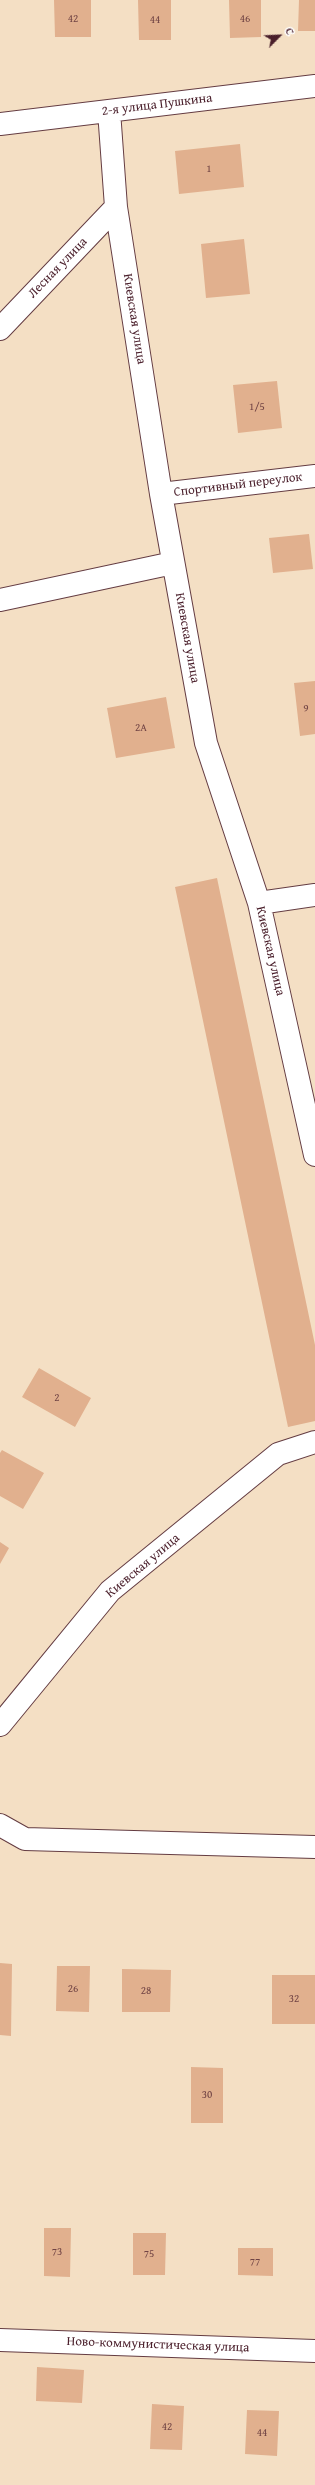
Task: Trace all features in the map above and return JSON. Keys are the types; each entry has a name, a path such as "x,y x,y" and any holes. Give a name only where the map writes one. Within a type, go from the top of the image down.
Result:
{"street":[{"name":"2-я улица Пушкина","path":"0,124 315,86"},
{"name":"Киевская улица","path":"108,111 116,207 161,494 206,743 259,902 315,1155"},
{"name":"Лесная улица","path":"0,328 116,207"},
{"name":"Спортивный переулок","path":"161,494 315,476"},
{"path":"0,600 174,563"},
{"path":"259,902 315,895"},
{"name":"Киевская улица","path":"0,1725 110,1591 278,1454 315,1442"},
{"path":"0,1825 25,1839 315,1847"},
{"name":"Ново-коммунистическая улица","path":"0,2340 315,2351"}],"building":[{"path":"54,0 91,0 91,37 55,37"},
{"path":"138,0 171,0 171,40 139,40"},
{"path":"229,0 261,0 261,37 230,38"},
{"path":"299,0 315,0 315,31 298,31"},
{"path":"240,144 244,187 179,194 175,151"},
{"path":"244,239 250,294 206,298 201,244"},
{"path":"277,381 282,428 238,433 233,385"},
{"path":"309,534 313,569 273,573 269,538"},
{"path":"315,681 315,734 300,736 294,683"},
{"path":"166,697 175,748 116,758 107,708"},
{"path":"217,878 315,1345 315,1421 288,1427 175,887"},
{"path":"39,1368 91,1398 75,1427 22,1397"},
{"path":"2,1450 44,1473 23,1509 0,1496 0,1453"},
{"path":"0,1542 9,1548 0,1564"},
{"path":"0,1963 12,1964 11,2036 0,2035"},
{"path":"57,1966 90,1966 89,2012 56,2011"},
{"path":"122,1969 171,1970 170,2012 122,2012"},
{"path":"272,1975 315,1975 315,2024 272,2024"},
{"path":"191,2067 223,2068 223,2123 191,2123"},
{"path":"44,2228 71,2228 70,2277 44,2276"},
{"path":"133,2233 166,2233 165,2275 133,2275"},
{"path":"238,2248 273,2248 273,2276 238,2275"},
{"path":"37,2367 84,2370 82,2403 36,2401"},
{"path":"152,2404 184,2406 182,2450 150,2449"},
{"path":"247,2410 279,2411 277,2456 245,2454"}]}
